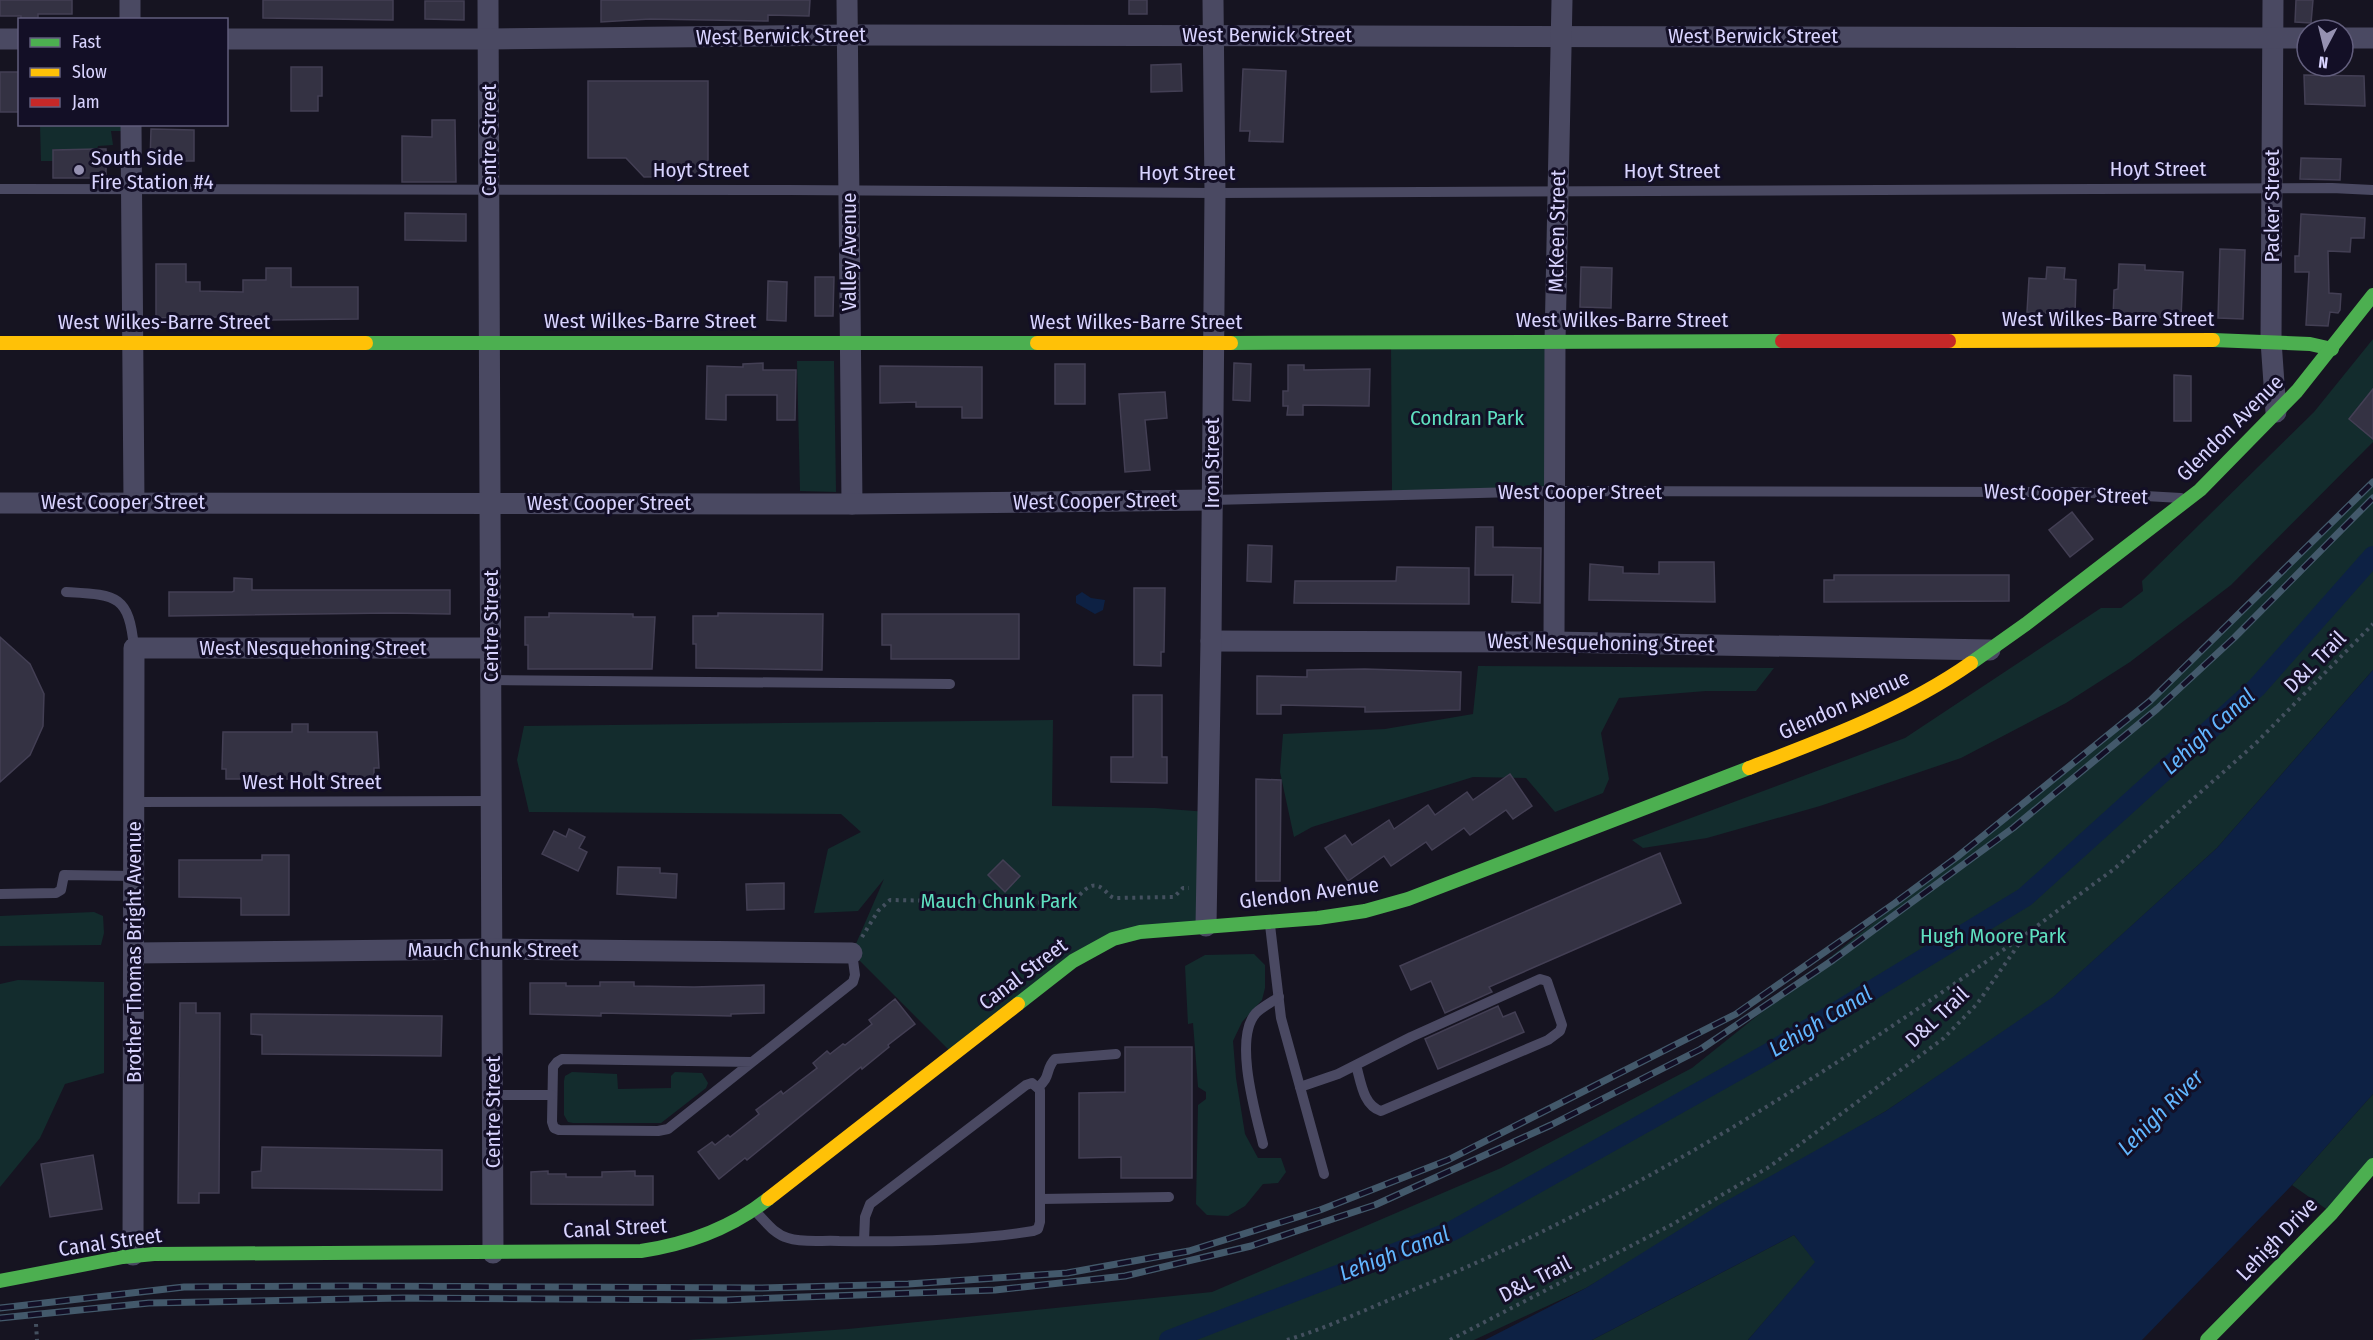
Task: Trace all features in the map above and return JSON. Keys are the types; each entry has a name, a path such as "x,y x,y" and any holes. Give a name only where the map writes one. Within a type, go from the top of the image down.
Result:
{"street":[{"path":"130,0 130,18"},
{"name":"Centre Street","path":"488,0 493,1253"},
{"name":"Valley Avenue","path":"847,0 852,504"},
{"name":"Iron Street","path":"1206,926 1212,640 1215,193 1213,0"},
{"name":"McKeen Street","path":"1554,642 1555,342 1562,0"},
{"name":"Packer Street","path":"2273,0 2271,341 2277,411"},
{"name":"West Berwick Street","path":"228,39 847,35 2295,38"},
{"path":"2355,38 2373,38"},
{"path":"0,39 18,39"},
{"path":"130,126 134,502"},
{"name":"Glendon Avenue","path":"1206,926 1318,918 1365,911 1428,893 1844,731 1939,684 2026,624 2189,499 2277,411 2332,349 2373,295"},
{"name":"West Wilkes-Barre Street","path":"0,343 2271,341 2310,344 2332,349"},
{"name":"West Cooper Street","path":"0,503 852,504 1212,500"},
{"name":"West Nesquehoning Street","path":"1212,640 1554,642 1990,650"},
{"name":"West Nesquehoning Street","path":"134,648 491,648"},
{"name":"Brother Thomas Bright Avenue","path":"133,1255 134,648"},
{"name":"Canal Street","path":"0,1281 133,1255 662,1250 716,1232 754,1210 1073,960 1101,944 1125,935 1206,926"},
{"name":"Mauch Chunk Street","path":"134,953 492,950 852,953"},
{"name":"Lehigh Drive","path":"2207,1340 2373,1168"}],"lane":[{"name":"Hoyt Street","path":"0,189 1215,193 2272,188 2373,190"},
{"name":"West Cooper Street","path":"1212,500 1555,491 2074,492 2189,499"},
{"path":"66,592 102,594 116,599 126,608 132,622 134,648"},
{"path":"491,680 950,684"},
{"name":"West Holt Street","path":"134,802 491,801"},
{"path":"0,894 56,892 61,890 64,875 134,876"},
{"path":"1269,921 1281,1018 1324,1174"},
{"path":"752,1062 562,1059 553,1067 552,1122 554,1128 559,1130 663,1131 752,1062 853,982 855,975 852,953"},
{"path":"1300,1087 1338,1074 1411,1037 1540,979 1547,981 1562,1025 1560,1031 1548,1040 1382,1111 1373,1108 1368,1101 1356,1065"},
{"path":"1263,1144 1251,1090 1246,1041 1255,1014 1279,997"},
{"path":"1038,1088 1045,1082 1051,1063 1055,1059 1116,1054"},
{"path":"754,1210 778,1234 790,1239 864,1241 937,1239 1038,1229 1040,1222 1040,1090 1032,1083 1026,1085 870,1204 865,1217 864,1241"},
{"path":"493,1095 552,1095"},
{"path":"1040,1199 1169,1197"}],"path":[{"name":"D&L Trail","path":"1450,1340 1673,1224 1769,1167 1944,1038 1977,1004 2026,934 2114,869 2255,744 2373,624"},
{"path":"852,953 878,911 890,900 1072,903 1087,887 1093,885 1100,886 1110,897 1114,898 1174,897 1184,888 1207,888"},
{"path":"1287,1340 1486,1259 1648,1178 1864,1045 2026,934"},
{"path":"36,1324 37,1340"}],"green space":[{"path":"40,126 130,126 131,131 111,131 113,145 98,146 97,149 53,149 53,161 41,161"},
{"path":"2373,339 2373,442 2231,585 2130,662 2066,703 1961,758 1820,806 1707,838 1643,848 1632,840 1905,738 2101,608 2121,608 2143,591 2142,581 2314,412"},
{"name":"Condran Park","path":"1555,342 1555,491 1392,495 1391,343"},
{"path":"797,361 834,361 836,492 800,491"},
{"name":"Hugh Moore Park","path":"2373,482 2373,670 2217,848 2047,1003 1886,1111 1586,1288 1474,1340 687,1340 848,1329 1212,1292 1501,1168 1692,1068 2150,701"},
{"path":"1478,666 1774,668 1756,691 1706,691 1619,698 1601,733 1609,779 1603,793 1555,812 1526,778 1473,777 1312,827 1294,837 1280,772 1283,734 1385,729 1473,714"},
{"name":"Mauch Chunk Park","path":"1053,720 1052,806 1155,808 1208,812 1206,926 1090,950 953,1054 852,953 884,879 858,911 814,913 828,849 861,832 841,814 529,812 517,760 524,726"},
{"path":"94,912 103,916 104,933 101,945 0,946 0,916"},
{"path":"1254,954 1265,965 1265,988 1262,1000 1242,1022 1233,1041 1236,1078 1245,1134 1258,1158 1281,1158 1286,1172 1278,1183 1263,1184 1245,1206 1228,1216 1207,1215 1196,1204 1198,1105 1206,1099 1206,1092 1198,1087 1193,1023 1188,1024 1185,966 1205,955"},
{"path":"18,980 104,982 104,1073 65,1084 40,1138 0,1187 0,984"},
{"path":"572,1072 617,1074 618,1089 671,1088 671,1076 675,1072 702,1073 708,1083 706,1088 661,1123 573,1123 568,1122 564,1115 564,1081 565,1076"},
{"path":"2373,1094 2373,1165 2332,1213 2292,1185"},
{"path":"1794,1235 1816,1262 1748,1340 1592,1340"}],"water":[{"path":"1082,592 1091,598 1105,600 1103,610 1095,614 1076,603 1076,596"},
{"name":"Lehigh River","path":"2373,670 2373,1094 2292,1185 2142,1340 1748,1340 1815,1262 1794,1235 1592,1340 1485,1340 1586,1288 1719,1205 1886,1111 2053,997 2217,848"}],"building":[{"path":"0,0 72,0 72,14 38,14 38,18 0,16"},
{"path":"263,0 393,0 393,20 263,18"},
{"path":"601,0 810,0 809,16 768,15 768,21 650,19 601,22"},
{"path":"1129,0 1147,0 1147,14 1129,14"},
{"path":"2296,0 2313,0 2311,18 2295,18"},
{"path":"425,1 464,1 464,20 425,19"},
{"path":"1181,64 1182,91 1151,92 1151,65"},
{"path":"291,67 322,67 322,96 318,96 318,111 291,111"},
{"path":"1243,69 1286,71 1283,142 1249,141 1250,131 1240,131"},
{"path":"0,72 18,72 18,112 0,112"},
{"path":"2364,76 2365,106 2305,104 2304,78"},
{"path":"588,81 708,81 708,176 644,177 626,158 588,158"},
{"path":"432,120 455,120 456,182 402,182 402,136 432,137"},
{"path":"151,129 194,130 194,161 150,161"},
{"name":"South Side Fire Station #4","path":"106,149 106,178 53,178 53,150"},
{"path":"2301,158 2341,159 2340,180 2300,179"},
{"path":"405,213 466,214 466,241 405,240"},
{"path":"2301,214 2365,218 2364,238 2351,238 2350,252 2328,251 2329,293 2341,294 2340,310 2338,313 2330,312 2328,326 2306,325 2309,272 2295,272 2295,256 2299,256"},
{"path":"2220,249 2245,250 2243,319 2218,318"},
{"path":"156,264 186,264 186,282 200,282 200,291 243,292 243,280 266,280 266,268 291,268 291,287 358,287 358,319 266,320 266,317 220,315 220,317 156,318"},
{"path":"2119,264 2145,265 2145,270 2183,272 2181,318 2146,317 2146,322 2113,320 2114,290 2118,289"},
{"path":"1581,267 1612,268 1611,308 1580,307"},
{"path":"2047,267 2065,268 2064,279 2076,280 2075,315 2027,312 2029,278 2046,279"},
{"path":"815,277 834,277 833,316 815,316"},
{"path":"768,281 787,282 786,321 767,320"},
{"path":"763,363 763,370 796,370 795,420 777,420 777,395 726,395 726,420 706,419 707,366 743,367 743,364"},
{"path":"1234,363 1251,364 1250,401 1233,400"},
{"path":"1055,364 1085,364 1085,404 1055,404"},
{"path":"1288,365 1304,365 1304,370 1370,369 1369,406 1303,405 1303,415 1287,415 1288,406 1283,406 1283,391 1288,391"},
{"path":"880,366 982,367 982,418 962,418 962,407 916,407 916,402 880,403"},
{"path":"2174,375 2191,376 2191,421 2174,421"},
{"path":"2373,389 2373,439 2349,419"},
{"path":"1165,392 1167,418 1145,420 1150,470 1125,472 1119,394"},
{"path":"2072,512 2093,539 2070,557 2049,530"},
{"path":"1476,527 1493,527 1493,547 1541,548 1540,603 1512,602 1513,575 1475,575"},
{"path":"1248,545 1272,546 1271,582 1247,581"},
{"path":"1659,562 1714,562 1715,602 1589,600 1590,564 1623,567 1623,573 1659,574"},
{"path":"1397,567 1469,568 1469,604 1294,603 1295,581 1396,581"},
{"path":"1834,575 2009,575 2009,601 1824,602 1824,580 1834,580"},
{"path":"234,578 252,579 252,590 450,590 450,614 169,616 169,592 232,592 234,591"},
{"path":"1134,588 1165,588 1164,652 1161,652 1161,666 1134,665"},
{"path":"549,613 633,614 633,617 655,617 652,669 528,669 525,617 549,617"},
{"path":"718,613 823,614 822,670 696,668 693,616 718,616"},
{"path":"882,614 1019,614 1019,659 891,659 891,645 882,645"},
{"path":"0,637 30,664 44,694 43,726 30,755 0,782"},
{"path":"1307,670 1461,672 1460,710 1365,712 1365,707 1281,705 1281,714 1257,714 1257,676 1307,677"},
{"path":"1133,695 1162,695 1162,757 1167,757 1167,783 1111,782 1111,757 1133,757"},
{"path":"292,724 308,724 308,732 377,732 379,768 374,768 374,779 226,779 226,769 222,769 223,732 292,732"},
{"path":"1510,774 1532,806 1513,819 1506,810 1470,835 1464,828 1432,850 1426,842 1391,866 1384,856 1348,881 1325,848 1345,835 1352,845 1389,820 1394,829 1428,805 1435,815 1467,792 1473,800"},
{"path":"1256,779 1281,780 1280,881 1256,881"},
{"path":"569,829 585,837 579,848 587,852 578,871 542,854 554,831 566,837"},
{"path":"1660,853 1681,903 1489,987 1492,992 1445,1013 1431,981 1411,990 1400,966"},
{"path":"262,855 289,855 289,915 241,915 241,898 179,897 179,860 262,860"},
{"path":"1003,860 1020,876 1005,892 988,875"},
{"path":"618,867 660,868 660,873 677,874 676,898 617,894"},
{"path":"784,883 784,909 747,910 746,884"},
{"path":"600,982 634,982 634,986 764,985 764,1013 731,1014 731,1016 530,1014 530,983 600,986"},
{"path":"895,999 915,1024 747,1160 745,1158 719,1179 698,1152 712,1142 715,1145 728,1135 730,1137 759,1114 756,1110 781,1091 783,1094 817,1068 813,1063 827,1051 830,1054 843,1044 845,1045 872,1024 869,1020"},
{"path":"180,1003 196,1003 196,1013 220,1013 219,1193 199,1193 199,1203 178,1203"},
{"path":"1498,1006 1503,1017 1515,1012 1524,1032 1438,1069 1425,1039"},
{"path":"251,1014 442,1016 441,1056 262,1054 262,1035 251,1034"},
{"path":"1125,1047 1192,1047 1192,1178 1121,1178 1121,1157 1079,1158 1079,1093 1125,1092"},
{"path":"262,1147 442,1150 442,1190 252,1188 252,1172 261,1171"},
{"path":"93,1155 102,1209 50,1217 41,1164"},
{"path":"548,1171 548,1174 566,1174 566,1177 602,1177 602,1172 635,1171 635,1176 653,1176 653,1205 531,1204 531,1172"}],"waterway":[{"name":"Lehigh Canal","path":"1169,1340 1452,1231 1767,1054 2025,897 2257,687 2373,556"}],"railway":[{"path":"0,1308 184,1287 760,1288 908,1284 1067,1273 1189,1251 1320,1210 1448,1160 1736,1014 1957,857 2150,701 2373,482"},
{"path":"0,1318 149,1303 403,1298 724,1300 995,1290 1125,1276 1251,1246 1375,1205 1551,1125 1701,1049 1833,960 2013,828 2157,709 2234,638 2373,498"}],"traffic: fast":[{"path":"1971,663 2026,624 2200,490 2297,391 2373,295"},
{"path":"2213,340 2310,344 2332,349"},
{"path":"1231,343 1782,341"},
{"path":"366,343 1037,343"},
{"path":"1018,1004 1073,961 1113,939 1140,932 1318,918 1365,911 1408,899 1749,768"},
{"path":"2207,1340 2332,1213 2373,1165"},
{"path":"0,1281 123,1257 154,1254 641,1251 708,1234 739,1219 768,1199"}],"traffic: slow":[{"path":"1949,341 2213,340"},
{"path":"0,343 366,343"},
{"path":"1037,343 1231,343"},
{"path":"1749,768 1891,709 1919,695 1971,663"},
{"path":"768,1199 1018,1004"}],"traffic: jam":[{"path":"1782,341 1949,341"}],"place":[{"name":"South Side Fire Station #4","path":"79,170"}]}
